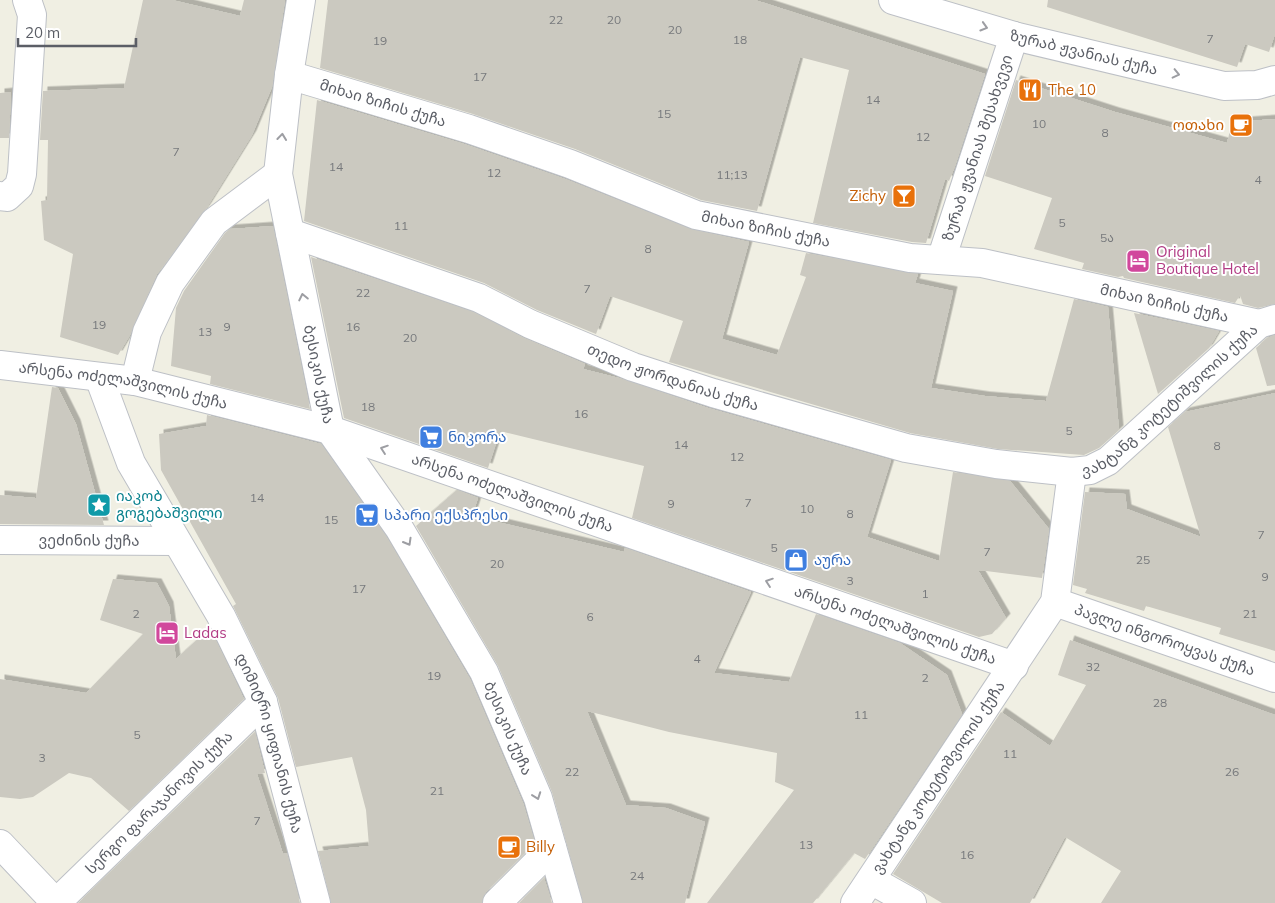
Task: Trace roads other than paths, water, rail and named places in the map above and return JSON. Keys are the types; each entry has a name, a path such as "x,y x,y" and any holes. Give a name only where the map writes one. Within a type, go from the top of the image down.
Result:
{"street":[{"path":"0,196 7,197 19,186 22,174 32,15 27,0"},
{"name":"ბესიკის ქუჩა","path":"301,0 289,75 278,174 330,430 399,528 484,672 538,798 568,903"},
{"name":"ზურაბ ჟვანიას ქუჩა","path":"893,0 939,7 1014,36 1224,86 1257,85 1275,80"},
{"name":"ზურაბ ჟვანიას შესახვევი","path":"941,260 1014,36"},
{"name":"მიხაი ზიჩის ქუჩა","path":"289,75 469,129 570,164 696,215 910,258 982,263 1267,321"},
{"path":"135,381 147,332 170,283 214,222 278,174"},
{"name":"თედო ჟორდანიას ქუჩა","path":"290,233 479,298 530,324 633,367 713,393 906,448 996,464 1072,472"},
{"name":"ვახტანგ კოტეტიშვილის ქუჩა","path":"855,903 1055,602 1072,472 1090,470 1108,461 1267,321"},
{"name":"არსენა ოძელაშვილის ქუჩა","path":"0,364 135,381 330,430 1014,666"},
{"name":"დიმიტრი ყიფიანის ქუჩა","path":"99,377 131,463 221,616 263,702 316,903"},
{"name":"ვეძინის ქუჩა","path":"0,540 176,541"},
{"name":"პავლე ინგოროყვას ქუჩა","path":"1055,602 1275,678"},
{"name":"სერგო ფარაჯანოვის ქუჩა","path":"56,903 263,702"},
{"path":"0,844 56,903"},
{"path":"497,903 552,848"},
{"path":"871,880 912,903"}],"place":[{"name":"The 10","path":"1030,90"},
{"name":"ოთახი","path":"1241,125"},
{"name":"Zichy","path":"904,196"},
{"name":"Original Boutique Hotel","path":"1138,261"},
{"name":"ნიკორა","path":"431,437"},
{"name":"იაკობ გოგებაშვილი","path":"99,505"},
{"name":"სპარი ექსპრესი","path":"367,515"},
{"name":"აურა","path":"796,560"},
{"name":"Ladas","path":"167,633"},
{"name":"Billy","path":"509,847"}]}
